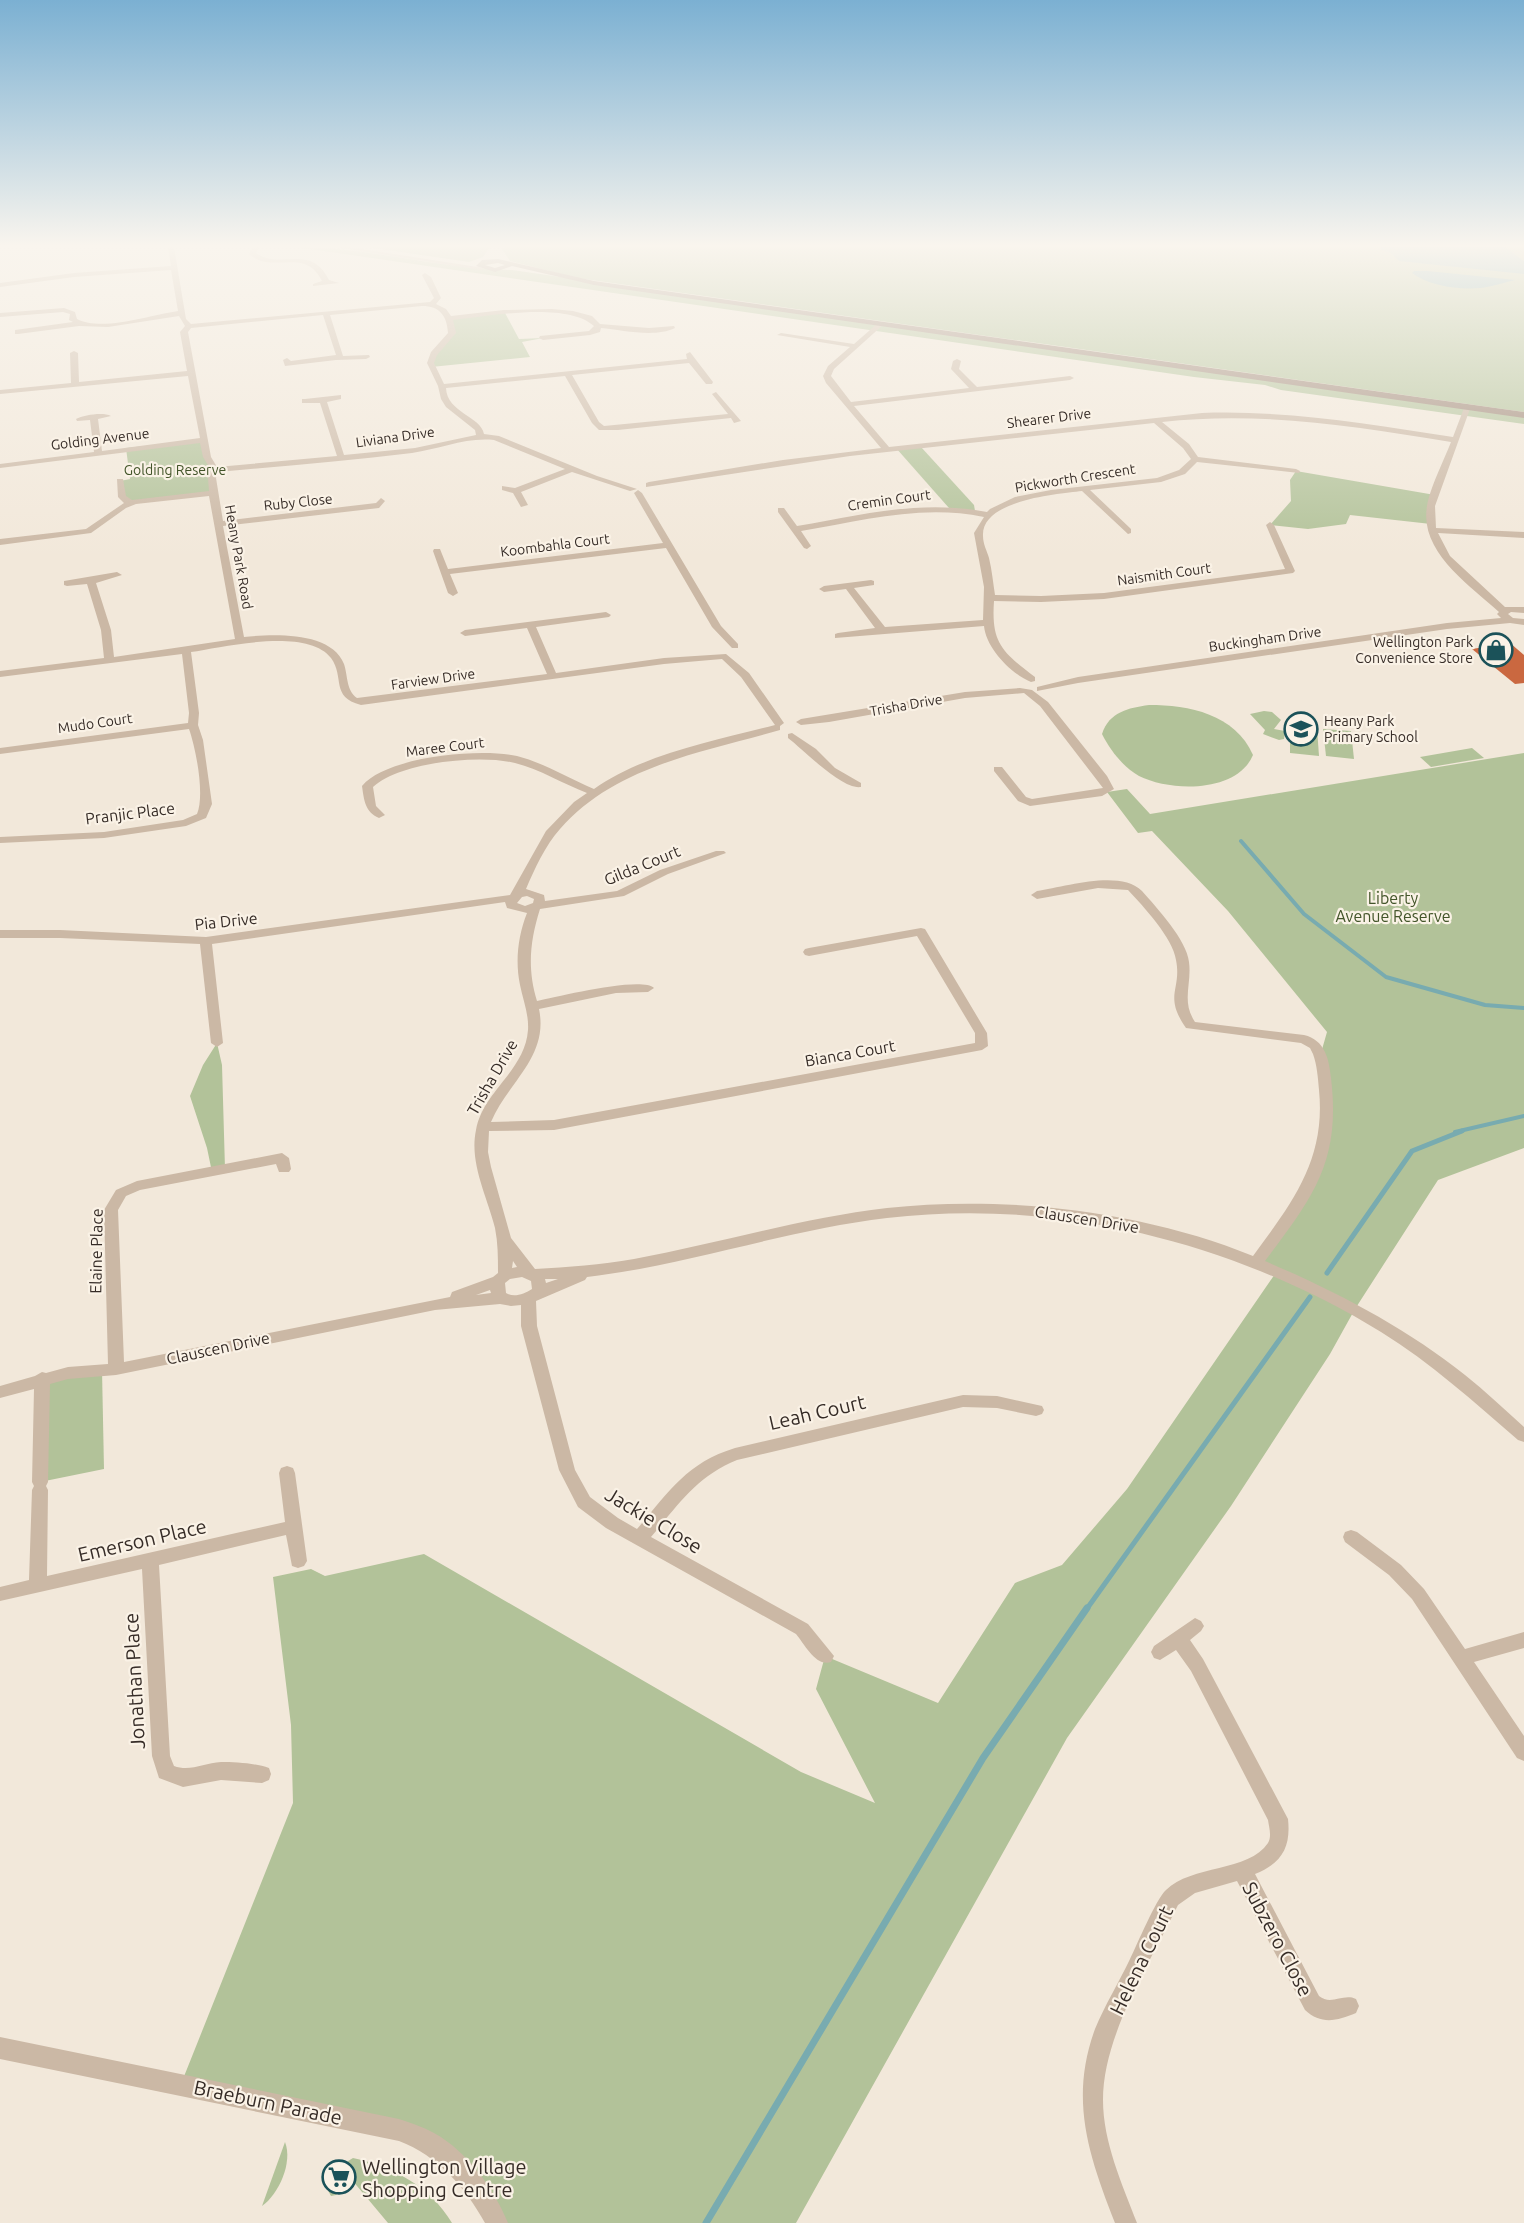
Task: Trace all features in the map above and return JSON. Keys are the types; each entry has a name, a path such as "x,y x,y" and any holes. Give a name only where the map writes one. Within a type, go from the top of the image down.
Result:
{"main road":[{"path":"1066,351 1524,416"}],"street":[{"path":"63,353 84,351"},
{"name":"Heany Park Road","path":"188,351 208,462 215,470 212,478 213,493 240,639"},
{"path":"338,358 339,351"},
{"path":"438,351 429,362 436,380 442,386 447,403 479,429 480,437"},
{"path":"850,351 831,368 827,374 829,381 886,448"},
{"path":"74,353 75,383"},
{"path":"288,364 366,357"},
{"path":"442,386 567,374 691,358 709,382"},
{"path":"957,361 955,369 975,389"},
{"path":"0,392 192,373"},
{"path":"567,374 596,423 602,428 735,419 716,394"},
{"path":"849,404 1070,378"},
{"path":"305,401 338,397"},
{"path":"323,400 341,457"},
{"path":"1468,408 1431,506 1432,530 1447,558 1514,619"},
{"name":"Shearer Drive","path":"637,489 652,488 720,472 872,452 886,448 917,447 1213,414 1279,416 1456,440"},
{"path":"80,419 107,416"},
{"path":"94,418 98,452"},
{"path":"1155,420 1186,446 1195,459 1229,461 1296,471"},
{"name":"Liviana Drive","path":"215,470 424,449 480,437 496,438 606,482 637,489"},
{"name":"Golding Avenue","path":"0,465 204,440"},
{"name":"Pickworth Crescent","path":"987,515 1001,505 1021,498 1172,477 1188,469 1195,459"},
{"path":"505,488 516,491 573,469"},
{"path":"120,481 122,497 130,503"},
{"path":"647,506 652,488"},
{"path":"637,489 717,627 737,651 745,675"},
{"path":"1084,489 1128,531"},
{"path":"516,491 524,505"},
{"path":"0,542 88,531 130,503 213,493"},
{"name":"Ruby Close","path":"219,524 381,505"},
{"name":"Cremin Court","path":"795,529 828,524 862,515 928,507 960,508 987,515"},
{"path":"782,510 807,546"},
{"path":"987,515 978,533 985,558 990,598 988,623 993,640 1103,778 1109,789 1102,793 1030,803 1022,799 998,769"},
{"name":"Naismith Court","path":"990,598 1041,599 1104,596 1290,571 1270,525"},
{"path":"1432,530 1524,535"},
{"name":"Koombahla Court","path":"445,572 668,545"},
{"path":"437,551 453,593"},
{"path":"67,583 91,581 117,575"},
{"path":"91,581 106,630 109,660"},
{"path":"824,590 871,583"},
{"path":"848,586 874,623 883,630"},
{"path":"1480,587 1522,610"},
{"name":"Buckingham Drive","path":"1028,686 1457,624 1514,619 1522,610"},
{"path":"465,633 606,615"},
{"path":"838,636 883,630 988,623"},
{"path":"530,625 553,676"},
{"path":"717,627 721,652 745,675 783,727 831,770 857,785"},
{"path":"0,674 186,650 240,639"},
{"name":"Farview Drive","path":"240,639 291,639 325,648 337,659 347,696 357,702 737,651"},
{"name":"Pranjic Place","path":"0,840 104,835 180,824 197,819 204,813 207,804 198,740 193,725 194,713 186,650"},
{"path":"1011,664 1028,686"},
{"name":"Trisha Drive","path":"804,728 837,718 898,705 1028,686"},
{"path":"783,727 788,720 804,728 812,751"},
{"name":"Mudo Court","path":"0,751 193,725"},
{"path":"515,902 536,856 556,826 595,793 616,780 663,760 783,727 804,728"},
{"name":"Maree Court","path":"379,816 371,807 368,786 375,777 399,768 478,756 513,759 595,793"},
{"name":"Gilda Court","path":"537,901 574,900 620,894 671,869 720,853"},
{"path":"531,869 537,901"},
{"path":"1037,895 1108,884 1132,888 1173,940 1182,956 1178,992 1184,1016 1191,1025 1304,1039 1318,1049 1322,1059 1327,1108 1326,1134 1322,1151 1310,1184 1257,1261"},
{"path":"515,902 537,901"},
{"path":"515,902 537,901"},
{"name":"Trisha Drive","path":"504,1238 539,1281 520,1298 498,1293 502,1278 504,1238 484,1162 483,1127 489,1113 528,1055 535,1032 533,1006 525,977 526,934 537,901"},
{"name":"Trisha Drive","path":"515,902 526,934"},
{"name":"Pia Drive","path":"0,934 60,934 206,941 453,905 515,902"},
{"name":"Bianca Court","path":"483,1127 554,1125 982,1046 981,1033 921,932 809,952"},
{"path":"206,941 217,1043"},
{"path":"533,1006 616,989 648,988"},
{"name":"Elaine Place","path":"116,1369 112,1203 120,1193 137,1186 282,1158"},
{"name":"Clauscen Drive","path":"435,1304 517,1271 531,1274 596,1270 888,1213 960,1208 1021,1209 1083,1216 1179,1236 1257,1261 1340,1300 1411,1343 1477,1393 1524,1436"},
{"name":"Clauscen Drive","path":"0,1392 42,1378 68,1373 116,1369 435,1304 520,1298 596,1270"},
{"name":"Jackie Close","path":"520,1298 563,1458 572,1482 584,1502 612,1523 802,1629 825,1656"},
{"path":"38,1585 42,1378"},
{"name":"Leah Court","path":"640,1538 694,1477 709,1465 735,1454 963,1401 997,1402 1036,1410"},
{"path":"287,1473 298,1561"},
{"name":"Emerson Place","path":"0,1594 293,1527"},
{"path":"1351,1537 1395,1570 1413,1588 1524,1752"},
{"name":"Jonathan Place","path":"150,1560 161,1756 166,1772 183,1778 221,1771 262,1774"},
{"path":"1160,1652 1195,1626"},
{"name":"Helena Court","path":"1126,2223 1106,2171 1094,2118 1094,2074 1105,2031 1172,1898 1191,1885 1242,1870 1266,1858 1274,1851 1279,1841 1281,1826 1197,1665 1179,1639"},
{"path":"1462,1658 1524,1640"},
{"name":"Subzero Close","path":"1242,1870 1312,2003 1318,2009 1326,2012 1349,2006"},
{"name":"Braeburn Parade","path":"0,2048 399,2130 428,2142 447,2157 475,2186 497,2223"}],"green space":[{"path":"437,351 527,351 530,357 431,367 430,359"},
{"path":"1013,351 1076,351 1524,415 1524,424 1281,390 1265,385"},
{"path":"1091,351 1524,351 1524,412"},
{"name":"Golding Reserve","path":"204,440 213,468 213,493 141,501 124,500 120,481 130,479 126,448"},
{"path":"921,447 974,505 975,511 949,508 896,448"},
{"path":"1296,471 1435,495 1431,524 1350,515 1346,524 1308,529 1270,525 1291,501 1290,480"},
{"path":"1149,705 1195,710 1223,721 1245,741 1253,755 1245,767 1233,777 1202,786 1168,785 1139,776 1118,758 1102,734 1109,721 1120,712"},
{"path":"1272,712 1281,720 1274,729 1285,731 1284,739 1279,740 1263,734 1265,730 1250,714"},
{"path":"1290,726 1317,728 1319,756 1290,753"},
{"path":"1323,729 1351,731 1354,759 1326,756"},
{"path":"1472,748 1484,758 1431,767 1420,757"},
{"name":"Liberty Avenue Reserve","path":"1524,753 1524,1148 1438,1180 1355,1309 1330,1354 1231,1506 1067,1738 796,2223 497,2223 428,2142 181,2084 293,1803 291,1725 273,1577 311,1569 325,1576 424,1554 801,1772 875,1803 816,1689 825,1656 938,1703 1015,1583 1062,1565 1127,1489 1277,1271 1257,1261 1322,1151 1321,1053 1327,1032 1228,911 1152,831 1138,833 1107,792 1127,789 1150,814"},
{"path":"217,1043 222,1065 225,1169 212,1172 207,1148 190,1096 203,1065"},
{"path":"102,1370 104,1469 40,1482 42,1378"},
{"path":"285,2142 287,2159 283,2177 274,2194 262,2206"},
{"path":"353,2158 382,2167 409,2180 433,2198 452,2223 388,2223 352,2180 336,2195 331,2196 325,2185 340,2166"}],"building":[{"path":"1510,643 1524,655 1524,683 1515,684 1472,649"}],"waterway":[{"path":"1241,841 1304,914 1386,977 1485,1005 1524,1008"},
{"path":"1455,1132 1524,1116"},
{"path":"1327,1273 1412,1151 1462,1131"},
{"path":"1086,1610 1310,1297"},
{"path":"706,2223 983,1758 1087,1608"}],"place":[{"name":"Wellington Park Convenience Store","path":"1496,650"},
{"name":"Heany Park Primary School","path":"1301,729"},
{"name":"Wellington Village Shopping Centre","path":"339,2177"}]}
